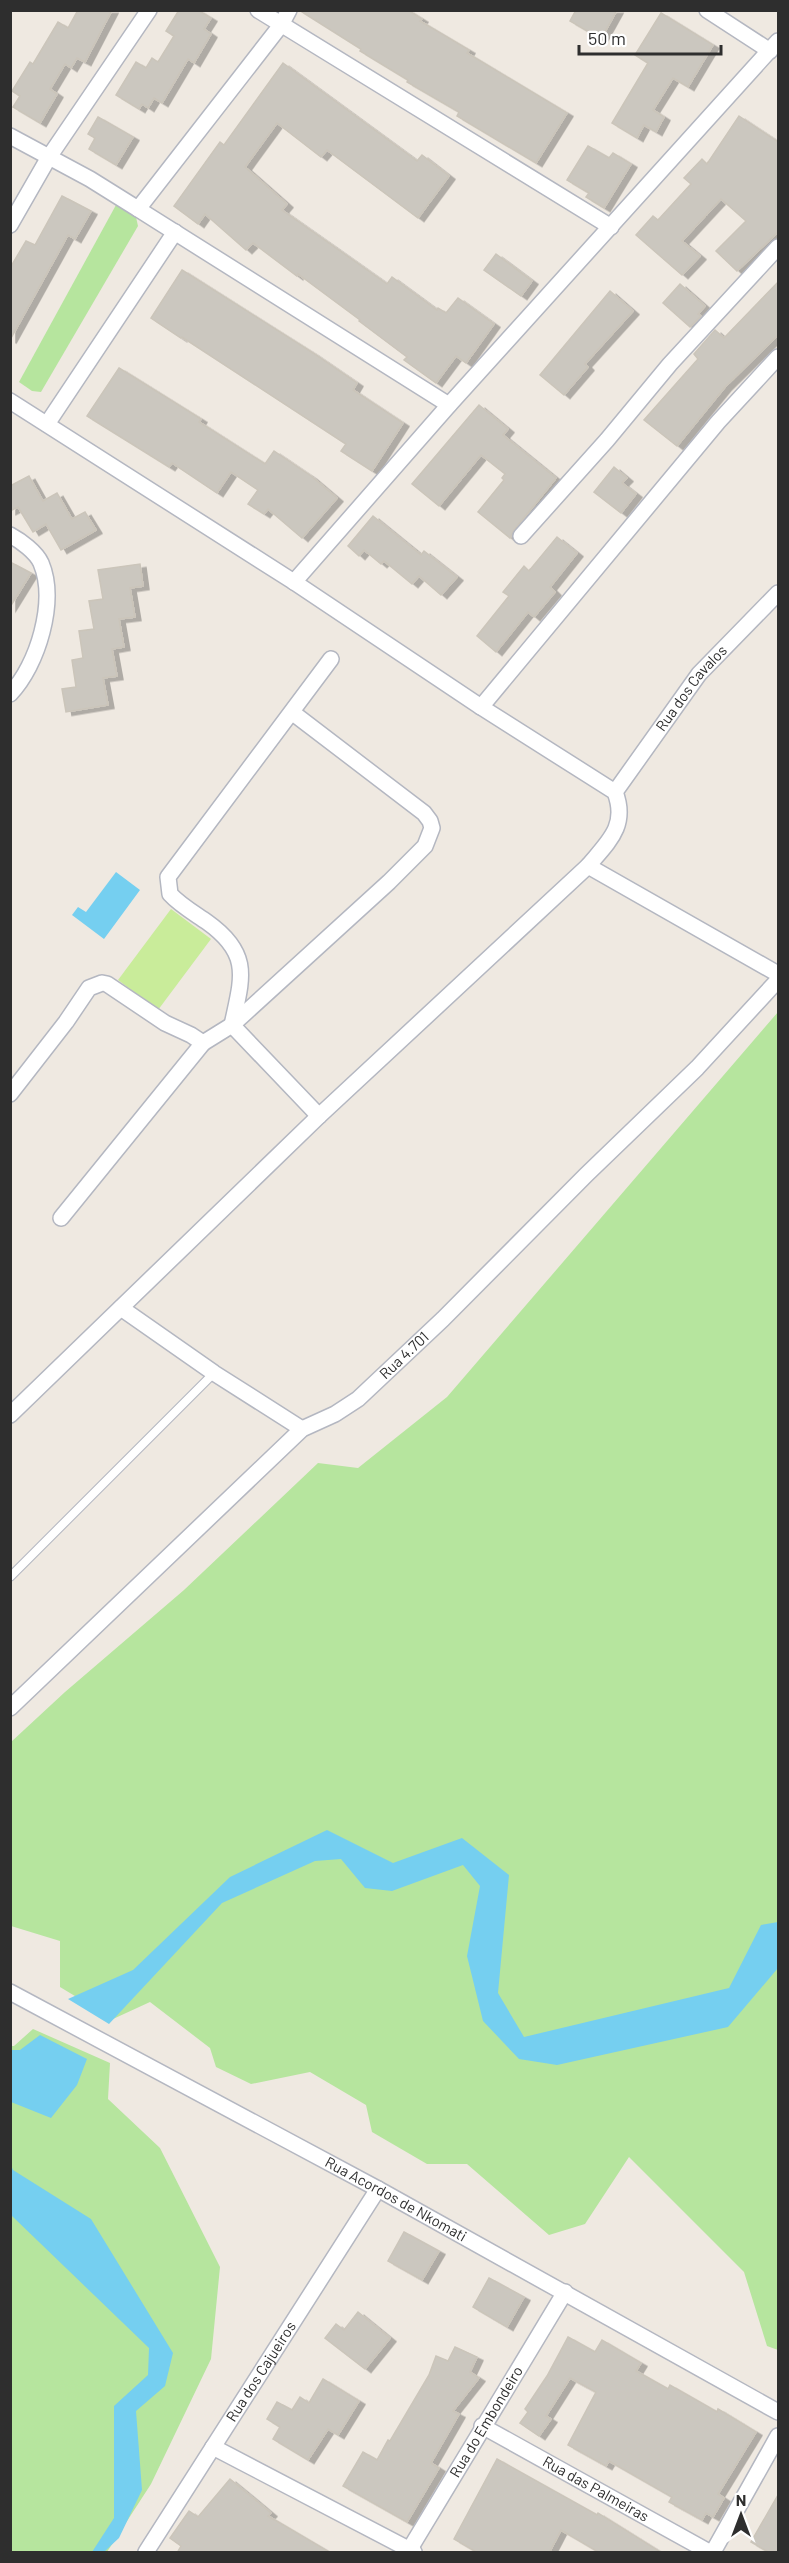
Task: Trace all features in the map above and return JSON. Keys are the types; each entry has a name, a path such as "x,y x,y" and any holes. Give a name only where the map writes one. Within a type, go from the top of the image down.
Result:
{"street":[{"path":"10,225 49,157 149,10"},
{"path":"258,10 611,227"},
{"path":"138,209 281,25 289,10"},
{"path":"294,582 449,405 774,46 707,10"},
{"path":"10,136 138,209 449,405"},
{"path":"47,424 175,232"},
{"path":"521,536 607,440 669,364 778,248"},
{"path":"481,707 718,422 778,357"},
{"path":"10,401 294,582 481,707 615,792 619,804 615,833 588,866 319,1116 10,1415"},
{"path":"10,535 32,551 40,561 47,583 48,602 43,631 28,667 10,694"},
{"name":"Rua dos Cavalos","path":"615,792 699,674 778,593"},
{"path":"232,1025 241,969 238,952 222,932 170,894 168,877 293,713 331,659"},
{"path":"61,1218 203,1043 232,1025 389,882 425,846 431,834 430,821 424,813 293,713"},
{"path":"588,866 778,974"},
{"name":"Rua 4.701","path":"10,1708 303,1429 335,1414 358,1399 443,1319 586,1175 697,1068 778,980"},
{"path":"10,1094 66,1022 89,988 102,983 107,984 165,1023 203,1043"},
{"path":"232,1025 319,1116"},
{"path":"121,1308 214,1373 303,1429"},
{"name":"Rua Acordos de Nkomati","path":"10,1992 378,2189 778,2412"},
{"name":"Rua dos Cajueiros","path":"146,2553 378,2189"},
{"name":"Rua do Embondeiro","path":"410,2552 482,2426 565,2292"},
{"name":"Rua das Palmeiras","path":"482,2426 711,2553"},
{"path":"711,2553 778,2436"},
{"path":"213,2447 410,2552"}],"lane":[{"path":"10,1577 214,1373"}],"green space":[{"path":"116,205 136,217 138,226 41,392 32,391 19,382"},
{"path":"171,909 211,939 158,1010 118,980"},
{"path":"778,1012 778,2350 767,2346 744,2272 629,2157 585,2224 549,2235 467,2164 427,2164 372,2132 366,2105 310,2072 251,2084 216,2067 210,2048 150,2002 113,2019 60,1987 60,1941 11,1926 11,1742 65,1692 184,1590 318,1463 358,1468 447,1397"},
{"path":"33,2029 110,2063 108,2099 160,2148 220,2267 211,2359 151,2484 107,2552 11,2552 10,2046 14,2046"}],"water":[{"path":"116,872 140,890 104,939 72,915 78,907 86,912"},
{"path":"327,1830 393,1863 462,1838 509,1875 498,1993 524,2037 729,1988 761,1925 778,1922 778,1968 728,2027 557,2065 519,2059 483,2021 467,1956 480,1886 463,1865 392,1891 365,1888 341,1859 315,1861 222,1903 109,2024 68,1999 133,1970 230,1877"},
{"path":"40,2035 87,2059 77,2085 51,2118 11,2102 11,2050 20,2050"},
{"path":"11,2165 13,2170 91,2219 173,2353 165,2386 136,2411 142,2490 119,2538 104,2552 92,2552 114,2518 114,2406 148,2375 149,2348 12,2216"}],"building":[{"path":"78,10 112,10 85,62 77,58 71,68 65,64 50,89 57,94 40,123 13,107 20,96 12,91 30,62 33,64 58,22 68,28"},
{"path":"179,10 198,10 211,18 204,29 211,34 194,63 188,59 162,103 154,98 148,108 142,104 139,109 116,95 136,62 146,68 152,58 158,62 174,36 166,31"},
{"path":"299,10 408,10 422,19 420,21 469,50 467,53 567,113 536,163 457,116 459,112 407,82 408,80"},
{"path":"576,10 617,10 601,39 570,21"},
{"path":"661,13 713,45 688,87 673,78 653,110 664,117 656,132 644,125 637,138 612,123 648,63 635,55"},
{"path":"283,63 417,161 422,155 449,176 418,218 327,150 321,157 277,123 245,167 287,204 282,210 387,284 392,277 437,310 438,308 446,313 458,298 494,324 466,363 456,356 436,383 404,360 407,357 360,320 253,243 246,250 205,214 198,224 174,206 220,142 224,145"},
{"path":"739,116 778,142 778,232 737,271 716,251 746,221 721,199 682,241 700,256 682,275 636,235 653,216 658,220 691,184 684,178 702,159 707,164"},
{"path":"98,117 133,137 116,165 89,149 95,138 88,134"},
{"path":"588,146 609,158 613,153 631,164 604,208 586,197 589,193 567,180"},
{"path":"62,196 91,211 75,239 68,235 10,340 10,268 26,241 35,245"},
{"path":"496,254 532,281 521,296 484,270"},
{"path":"182,270 357,383 353,390 403,423 372,471 341,451 346,444 151,318"},
{"path":"778,282 778,335 725,387 677,446 644,420 698,359 694,354 715,330 724,338"},
{"path":"680,284 705,306 698,314 701,316 690,327 663,303"},
{"path":"610,291 633,311 585,364 588,367 564,395 540,375"},
{"path":"119,368 201,419 199,422 265,464 274,451 311,476 337,498 302,538 268,509 264,514 248,504 258,490 231,472 217,493 172,463 169,467 87,416"},
{"path":"479,405 508,429 503,435 556,478 510,538 478,512 504,480 502,478 505,474 481,455 439,506 412,484"},
{"path":"614,467 627,478 622,483 636,494 621,513 594,492"},
{"path":"29,476 43,501 57,493 72,519 85,512 96,530 61,550 46,524 33,532 18,507 10,511 10,486"},
{"path":"373,516 421,555 424,551 457,577 441,595 419,576 412,584 384,561 381,564 364,550 359,556 348,546"},
{"path":"557,537 577,553 550,587 555,592 534,617 528,612 496,652 477,636 509,596 503,592 524,566 529,571"},
{"path":"10,562 31,573 10,607"},
{"path":"140,564 143,586 130,588 135,617 119,619 124,647 112,649 117,676 103,678 108,705 66,712 62,689 76,687 72,660 83,658 79,631 94,629 89,601 103,599 98,570"},
{"path":"404,2232 439,2251 422,2280 388,2261"},
{"path":"489,2278 524,2297 507,2327 473,2307"},
{"path":"358,2312 390,2338 365,2369 325,2338 336,2324 344,2330"},
{"path":"568,2337 595,2352 602,2340 641,2363 636,2371 668,2389 670,2385 717,2412 718,2409 756,2432 718,2494 724,2498 713,2517 706,2513 702,2520 669,2502 672,2497 609,2461 606,2466 568,2445 596,2392 570,2378 546,2416 551,2419 539,2436 520,2423 528,2412 525,2409 547,2376"},
{"path":"455,2347 477,2357 470,2372 479,2378 453,2411 459,2414 431,2463 439,2468 407,2522 343,2486 363,2452 377,2460 429,2375 436,2356 448,2361"},
{"path":"323,2379 359,2401 338,2435 328,2429 308,2460 273,2439 280,2427 267,2419 277,2402 292,2410 300,2397 309,2403"},
{"path":"497,2459 597,2515 598,2513 662,2553 600,2553 561,2530 549,2553 478,2553 454,2539"},
{"path":"230,2479 271,2513 268,2516 331,2553 177,2553 181,2546 170,2538 189,2511 198,2517"},
{"path":"778,2495 778,2553 770,2553 751,2542"}]}
